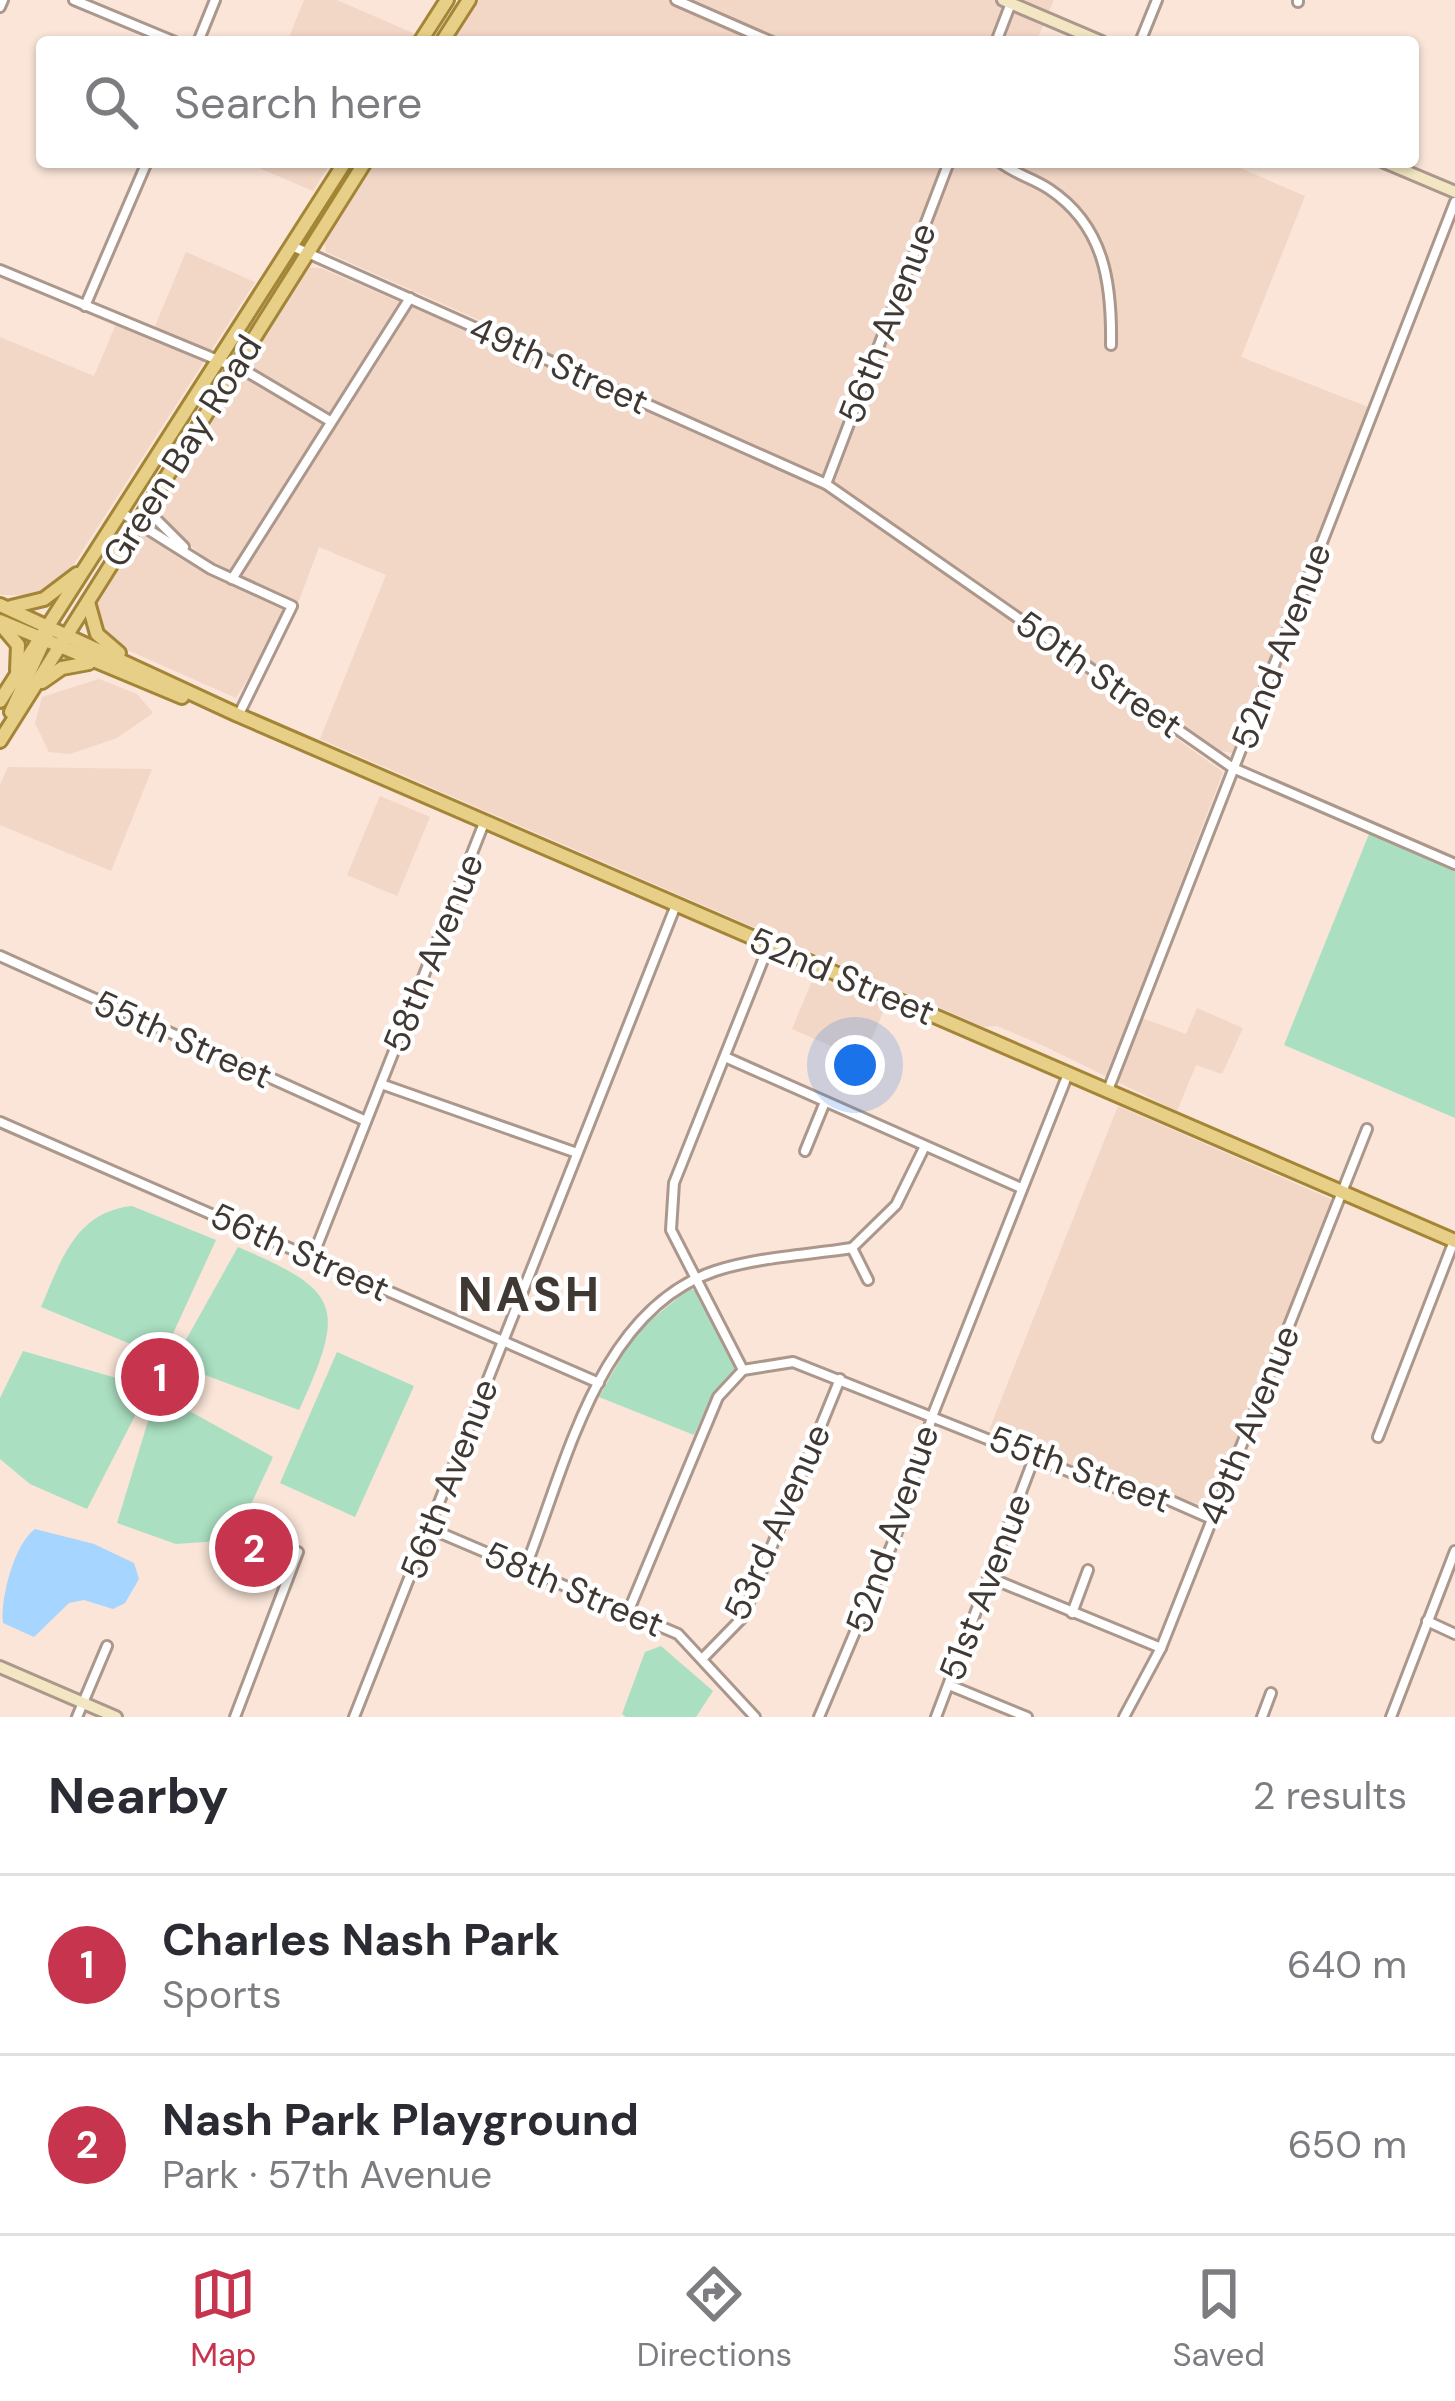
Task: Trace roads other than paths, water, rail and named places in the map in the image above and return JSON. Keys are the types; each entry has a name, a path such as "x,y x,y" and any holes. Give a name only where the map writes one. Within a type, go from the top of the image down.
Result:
{"main road":[{"path":"425,36 447,0"},
{"path":"446,36 470,0"},
{"name":"Green Bay Road","path":"3,736 28,695 87,566 341,168"},
{"name":"Green Bay Road","path":"0,701 16,676 88,600 361,168"},
{"path":"16,676 18,645 1,614 44,599 87,566"},
{"path":"88,600 92,625 105,645 166,682"},
{"name":"52nd Street","path":"1,614 97,664 234,713"},
{"path":"3,736 19,691 51,638"},
{"name":"52nd Street","path":"51,638 166,682 1455,1241"},
{"path":"28,695 62,668 97,664"}],"street":[{"path":"74,0 161,36"},
{"path":"200,36 215,0"},
{"path":"676,0 758,36"},
{"path":"1142,36 1157,0"},
{"path":"998,36 1008,2 1088,36"},
{"path":"85,306 144,168"},
{"name":"56th Avenue","path":"826,484 947,168"},
{"path":"1011,168 1052,190 1097,238 1112,290 1111,345"},
{"path":"1398,168 1455,192"},
{"name":"52nd Avenue","path":"1108,1090 1455,202"},
{"name":"49th Street","path":"292,246 826,484"},
{"path":"0,270 234,368 330,421"},
{"path":"232,579 410,298"},
{"name":"50th Street","path":"826,484 1233,768 1455,864"},
{"path":"150,502 154,517 188,553"},
{"path":"122,513 232,579 292,606 234,713"},
{"name":"58th Avenue","path":"313,1256 484,821"},
{"name":"56th Avenue","path":"354,1717 676,905"},
{"path":"629,1610 718,1397 743,1370 671,1230 674,1183 769,945"},
{"name":"55th Street","path":"0,956 366,1121"},
{"path":"725,1057 1022,1188"},
{"name":"52nd Avenue","path":"818,1717 896,1535 932,1414 1069,1073"},
{"name":"58th Avenue","path":"381,1084 578,1153"},
{"path":"805,1150 825,1102"},
{"name":"56th Street","path":"0,1123 599,1383"},
{"name":"49th Avenue","path":"1124,1717 1161,1648 1367,1129"},
{"path":"526,1566 599,1383 644,1317 694,1279 755,1262 852,1248 896,1205 925,1146"},
{"path":"1378,1437 1455,1241"},
{"path":"852,1248 868,1280"},
{"name":"55th Street","path":"743,1370 793,1362 1103,1485 1162,1497 1212,1519"},
{"name":"53rd Avenue","path":"704,1657 743,1617 840,1379"},
{"name":"51st Avenue","path":"936,1717 1034,1458"},
{"name":"58th Street","path":"431,1528 678,1634 755,1717"},
{"path":"1391,1717 1455,1550"},
{"path":"235,1717 298,1552"},
{"path":"1072,1613 1088,1570"},
{"path":"988,1577 1161,1648"},
{"path":"1427,1621 1455,1634"},
{"path":"77,1717 107,1646"},
{"path":"0,1667 116,1717"},
{"path":"949,1685 1027,1717"},
{"path":"1262,1717 1270,1693"}],"water":[{"path":"35,1529 94,1544 134,1563 139,1579 125,1603 113,1609 84,1600 69,1603 34,1637 3,1623 10,1573"}],"place":[{"name":"Charles Nash Park","path":"160,1377"},
{"name":"Nash Park Playground","path":"254,1548"}],"district":[{"name":"NASH","path":"530,1294"}]}
